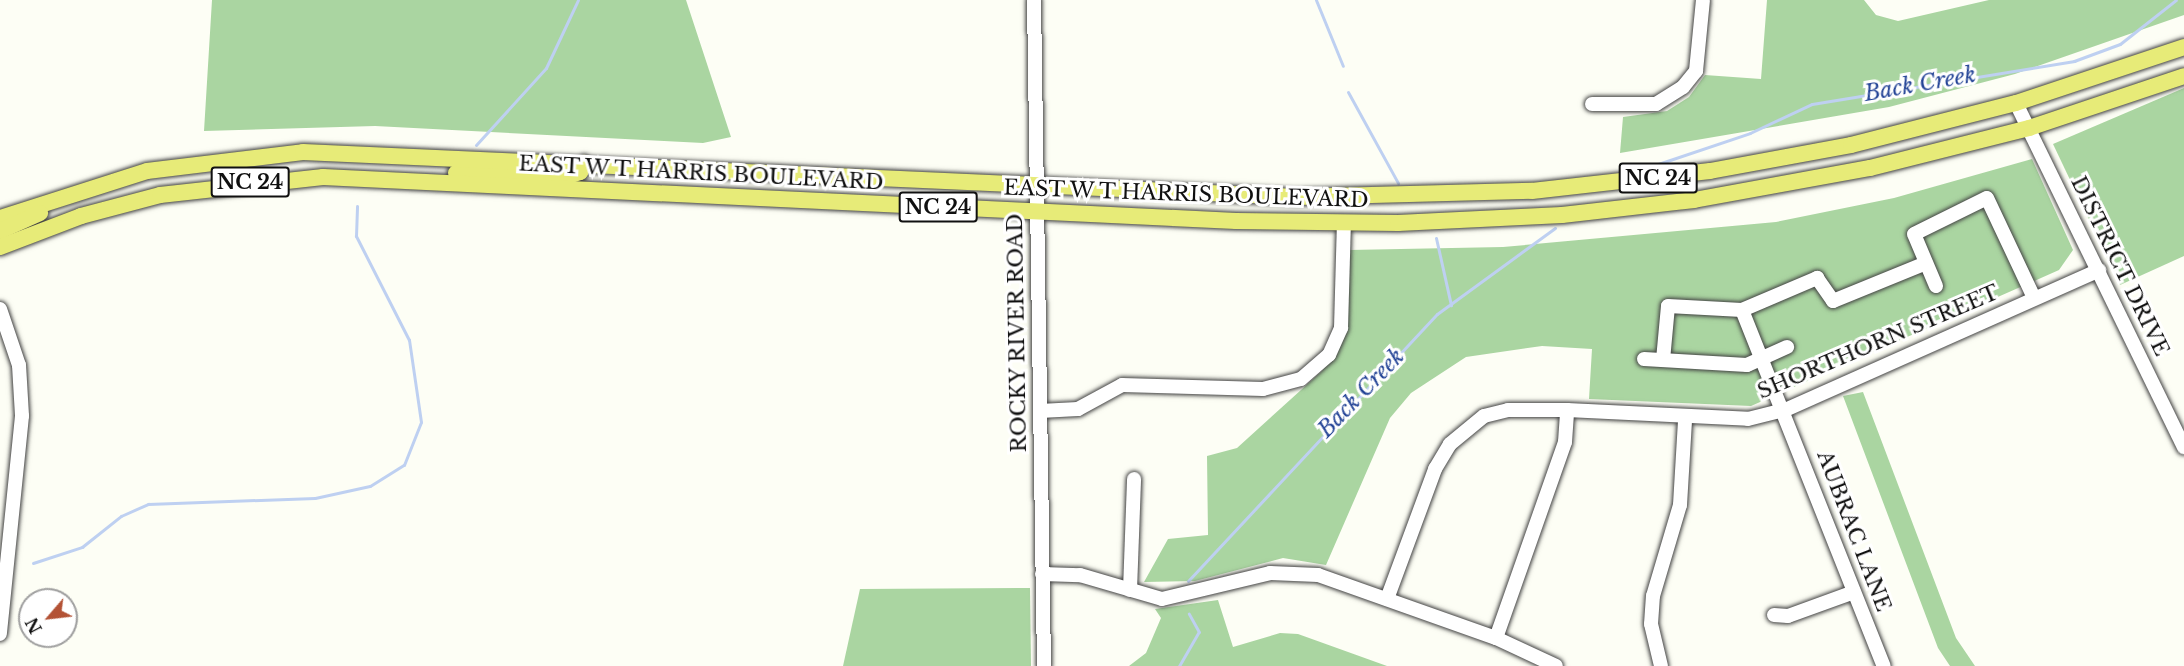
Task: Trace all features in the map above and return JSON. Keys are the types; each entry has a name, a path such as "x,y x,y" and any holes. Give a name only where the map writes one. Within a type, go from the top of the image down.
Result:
{"main road":[{"name":"EAST W T HARRIS BOULEVARD","path":"0,218 147,171 303,152 1364,198 1543,190 1788,158 2016,103 2184,47"},
{"name":"EAST W T HARRIS BOULEVARD","path":"0,247 104,208 186,190 274,180 369,179 1037,212 1344,223 1507,219 1694,200 1870,168 2029,128 2184,76"},
{"path":"369,179 394,173 568,176 580,172 584,163"},
{"path":"0,231 147,171"}],"street":[{"name":"ROCKY RIVER ROAD","path":"1034,0 1044,666"},
{"path":"1592,104 1656,104 1683,87 1696,71 1703,0"},
{"name":"DISTRICT DRIVE","path":"2016,103 2184,447"},
{"path":"1936,285 1914,234 1987,198 2034,298"},
{"path":"1040,411 1078,410 1122,385 1263,389 1301,379 1329,355 1341,328 1344,223"},
{"path":"1663,360 1668,306 1742,310 1817,278 1833,302 1926,263"},
{"name":"SHORTHORN STREET","path":"1386,599 1450,444 1484,416 1567,410 1685,420 1748,419 1785,410 2099,270"},
{"path":"0,309 19,364 22,416 0,634"},
{"name":"AUBRAC LANE","path":"1742,310 1785,410 1884,666"},
{"path":"1644,359 1747,365 1787,347"},
{"path":"1496,638 1565,442 1567,410"},
{"path":"1662,666 1651,624 1653,596 1680,505 1685,420"},
{"path":"1130,590 1134,479"},
{"path":"1042,574 1080,575 1130,590 1184,598 1294,571 1386,599 1496,638 1556,666"},
{"path":"1774,615 1788,616 1854,592"}],"green space":[{"path":"212,0 686,0 731,137 703,143 375,126 204,131"},
{"path":"1767,0 1864,0 1876,15 1898,21 1989,0 2184,0 2184,15 2015,74 1889,107 1620,153 1623,117 1667,111 1689,97 1705,75 1761,79"},
{"path":"2184,88 2184,256 2120,285 2053,144"},
{"path":"2032,159 2073,250 2059,270 1751,406 1589,399 1592,349 1542,346 1466,357 1411,393 1390,418 1326,565 1283,558 1195,581 1144,582 1168,539 1208,535 1207,456 1237,448 1322,371 1345,335 1349,250 1503,247 1776,222 1894,198"},
{"path":"1863,392 1956,638 1975,666 1950,666 1938,648 1843,396"},
{"path":"1030,588 1031,666 843,666 860,589"},
{"path":"1218,600 1233,647 1280,633 1298,634 1387,666 1129,666 1146,653 1161,618 1155,609"}],"waterway":[{"path":"476,145 546,68 578,0"},
{"path":"1316,0 1343,66"},
{"name":"Back Creek","path":"1658,164 1750,133 1812,104 2074,61 2120,44 2176,0"},
{"path":"1348,92 1398,183"},
{"path":"33,563 82,547 121,516 148,504 315,498 370,486 404,465 421,422 409,340 356,236 357,206"},
{"name":"Back Creek","path":"1188,581 1437,314 1555,228"},
{"path":"1436,238 1451,305"},
{"name":"Back Creek","path":"1179,666 1199,632 1189,614"}]}
